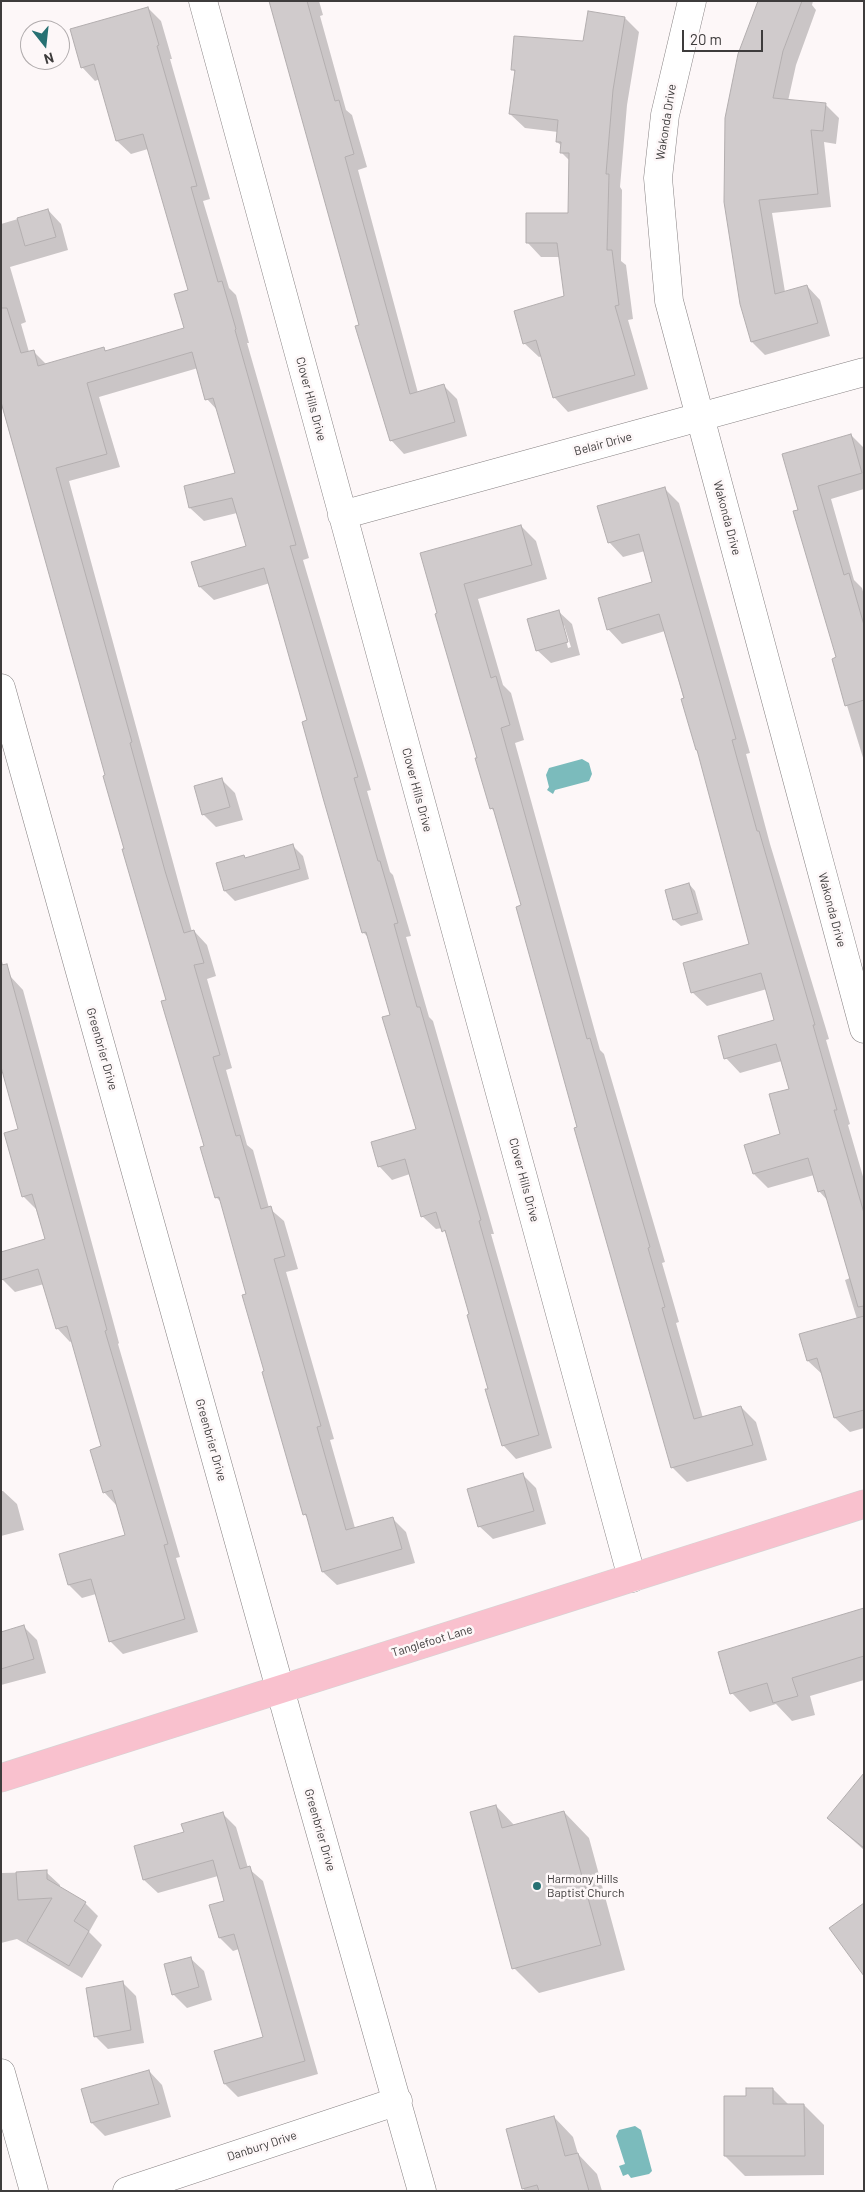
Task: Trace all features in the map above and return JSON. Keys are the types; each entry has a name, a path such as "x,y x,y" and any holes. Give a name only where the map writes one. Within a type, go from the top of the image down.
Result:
{"main road":[{"name":"Tanglefoot Lane","path":"1,1778 864,1504"}],"street":[{"name":"Clover Hills Drive","path":"203,1 632,1578"},
{"name":"Wakonda Drive","path":"692,1 665,115 658,178 669,301 864,1029"},
{"name":"Belair Drive","path":"342,515 864,372"},
{"name":"Greenbrier Drive","path":"1,688 422,2191"},
{"path":"1,2073 34,2191"},
{"name":"Danbury Drive","path":"127,2191 398,2101"}],"water":[{"path":"582,759 589,763 592,774 589,781 555,790 553,794 547,790 549,787 546,775 549,768"},
{"path":"635,2126 641,2130 652,2171 649,2174 631,2178 628,2174 623,2176 619,2166 625,2164 616,2136 619,2130"}],"building":[{"path":"269,1 307,1 335,101 339,100 354,154 345,157 410,394 444,384 455,422 390,441 355,326 359,325"},
{"path":"758,1 802,1 783,51 773,98 826,103 823,131 811,130 818,194 759,200 775,294 807,285 818,323 751,342 740,304 724,202 725,118 738,54"},
{"path":"148,7 159,45 157,46 197,186 191,187 218,282 222,281 236,329 296,545 290,546 358,777 354,778 398,923 394,924 417,1007 420,1007 481,1220 479,1221 539,1435 502,1446 485,1389 488,1389 445,1230 442,1232 436,1212 421,1217 405,1159 378,1167 371,1142 416,1129 382,1017 390,1015 366,932 362,933 323,798 302,722 307,720 264,568 199,587 191,562 246,546 232,498 189,508 184,486 235,473 213,398 205,400 192,352 87,383 107,454 56,468 132,742 130,743 165,871 184,933 194,930 204,963 194,965 220,1055 213,1057 236,1136 240,1135 261,1209 271,1206 285,1256 274,1259 321,1426 317,1427 346,1530 393,1517 402,1549 322,1572 306,1514 303,1515 262,1372 264,1371 242,1295 246,1294 219,1197 215,1198 200,1147 204,1146 161,1001 166,1000 122,849 124,849 103,776 105,775 1,402 1,308 7,308 21,353 34,350 38,366 104,347 105,351 184,328 174,294 188,290 143,134 116,141 94,64 81,68 70,29"},
{"path":"588,11 625,17 613,90 606,174 609,174 607,250 612,250 619,305 615,306 635,375 553,398 536,340 523,344 514,311 564,296 557,243 526,243 526,213 568,213 569,153 560,153 561,142 556,142 558,120 509,114 515,70 511,70 514,36 583,41"},
{"path":"48,209 56,237 25,246 17,218"},
{"path":"851,434 862,473 818,486 844,575 849,573 864,625 864,700 845,706 832,659 836,657 793,511 798,510 782,454"},
{"path":"665,487 736,739 732,740 757,831 759,831 815,1025 813,1025 837,1110 834,1110 864,1213 864,1306 858,1307 824,1190 818,1192 808,1158 753,1174 744,1145 780,1134 769,1094 789,1089 776,1044 724,1059 718,1036 774,1020 761,973 691,993 683,963 749,944 697,750 681,699 684,698 659,614 607,630 598,598 652,582 639,534 608,543 597,506"},
{"path":"521,525 532,565 464,584 491,678 496,676 510,725 501,728 587,1039 590,1038 650,1247 648,1248 665,1307 662,1308 694,1419 741,1406 753,1445 671,1468 574,1128 577,1127 516,907 521,905 493,808 490,809 475,758 477,758 435,614 437,613 420,553"},
{"path":"559,610 568,642 536,651 527,619"},
{"path":"222,778 230,807 202,815 194,786"},
{"path":"293,844 300,869 224,891 216,863 244,855 245,858"},
{"path":"689,883 698,913 673,920 665,890"},
{"path":"7,964 107,1330 105,1331 168,1544 164,1545 185,1619 109,1642 91,1579 68,1585 59,1554 125,1535 112,1490 103,1493 90,1450 101,1446 67,1326 56,1329 38,1269 1,1280 1,1252 45,1239 32,1194 22,1197 4,1133 18,1129 1,1067 1,965"},
{"path":"864,1316 864,1410 834,1418 817,1358 807,1361 799,1334"},
{"path":"523,1473 534,1511 478,1527 467,1489"},
{"path":"864,1608 864,1656 792,1678 798,1696 773,1703 767,1683 730,1694 718,1652"},
{"path":"24,1625 34,1659 1,1669 1,1632"},
{"path":"864,1773 864,1848 827,1818"},
{"name":"Harmony Hills Baptist Church","path":"496,1805 502,1828 564,1811 601,1945 512,1969 470,1812"},
{"path":"223,1812 240,1869 250,1866 305,2061 224,2084 214,2051 263,2037 234,1934 219,1938 209,1905 224,1901 213,1860 143,1880 134,1846 184,1832 181,1824"},
{"path":"47,1870 47,1879 86,1902 74,1921 89,1931 69,1966 27,1941 52,1898 18,1900 16,1872"},
{"path":"864,1903 864,1976 829,1928"},
{"path":"191,1957 199,1987 172,1995 164,1964"},
{"path":"123,1981 131,2030 94,2037 86,1988"},
{"path":"149,2070 159,2104 91,2123 81,2089"},
{"path":"746,2088 773,2088 773,2104 804,2104 805,2156 724,2156 724,2096 746,2096"},
{"path":"554,2116 565,2156 578,2153 589,2191 539,2191 537,2185 522,2189 506,2129"}],"place":[{"name":"Harmony Hills Baptist Church","path":"537,1886"}]}
